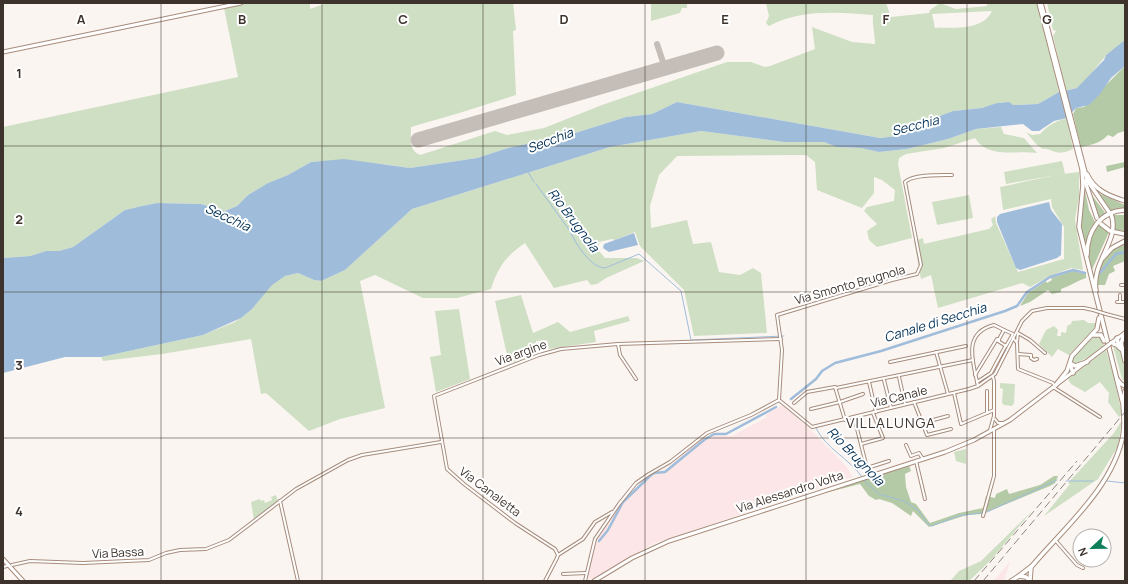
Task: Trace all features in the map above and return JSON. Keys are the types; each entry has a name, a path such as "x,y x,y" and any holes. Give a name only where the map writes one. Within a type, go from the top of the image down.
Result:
{"main road":[{"path":"3,52 241,3"},
{"path":"1040,3 1088,184 1110,213 1113,225 1112,234 1099,264 1095,282 1099,323 1092,335 1070,363 1066,374 1054,386"},
{"path":"1082,164 1083,185 1079,227 1086,261 1123,404"},
{"path":"1082,164 1088,176 1097,188 1110,196 1125,201"},
{"path":"1082,169 1097,218"},
{"path":"1086,261 1088,239 1096,223 1108,214 1125,210"},
{"path":"1101,224 1110,230"},
{"path":"1115,232 1125,234"},
{"path":"1099,264 1112,248 1125,241"},
{"path":"1121,347 1111,342 1125,333"},
{"path":"1121,347 1125,333"},
{"path":"1092,335 1101,335 1109,352"},
{"path":"1117,338 1125,361"},
{"name":"Via Alessandro Volta","path":"594,581 632,558 661,544 923,459 987,434 1010,420 1111,342"},
{"path":"1070,363 1075,366 1087,362"},
{"path":"1070,363 1073,372"},
{"path":"1116,377 1121,384 1125,386"},
{"path":"1011,581 1032,566 1095,493 1119,450 1124,430 1123,404 1125,391"},
{"path":"3,559 23,581"},
{"path":"1030,581 1032,566"},
{"path":"1020,576 1026,577 1030,581"}],"street":[{"name":"Via Smonto Brugnola","path":"779,400 782,354 778,315 892,280 917,274 921,265 905,189 905,182 911,178 952,175"},
{"path":"1120,295 1119,302 1125,302"},
{"path":"977,382 991,373 1026,316 1036,309 1084,308 1125,319"},
{"path":"1122,319 1125,323"},
{"path":"978,386 973,360 973,342 979,332 994,325 1013,336 1017,342"},
{"path":"976,375 1004,330"},
{"path":"1045,353 1030,340 1018,333 1018,369 1053,383 1054,386 1100,417"},
{"name":"Via argine","path":"434,396 554,351 581,346 780,337"},
{"path":"999,340 1008,345"},
{"path":"618,344 620,355 636,379"},
{"path":"983,515 994,476 995,418 993,377 1008,345"},
{"path":"890,362 966,346"},
{"path":"936,352 939,368 948,394"},
{"path":"1018,354 1031,355 1031,358 1037,359"},
{"path":"794,403 807,392 884,380 973,360"},
{"path":"899,376 905,404"},
{"name":"Via Canale","path":"779,400 812,427 954,393 978,386 993,377"},
{"path":"884,380 891,408"},
{"path":"869,382 876,412"},
{"path":"836,388 845,420"},
{"path":"987,391 987,413"},
{"path":"954,393 961,424 994,410"},
{"path":"811,409 840,402 863,394"},
{"name":"Via Canaletta","path":"434,396 447,469 451,474 515,522 555,549 558,555"},
{"path":"585,581 595,539 631,490 644,477 670,462 707,433 756,413 779,400"},
{"path":"914,402 927,434 951,429"},
{"path":"861,444 883,438 873,413"},
{"path":"922,422 948,416"},
{"path":"854,417 866,468 889,461"},
{"path":"995,418 1001,423 1010,420"},
{"path":"987,434 995,418"},
{"path":"994,422 995,429"},
{"path":"298,581 280,502 300,487 354,458 441,442"},
{"path":"906,445 911,456 919,453 923,459"},
{"path":"916,461 925,499"},
{"name":"Via Bassa","path":"12,565 30,561 75,563 149,560 166,553 180,550 206,549 229,540 280,502"},
{"path":"545,581 558,555 583,539 595,522 614,512"},
{"path":"1055,539 1072,559"},
{"path":"3,567 7,566"},
{"path":"563,574 586,573"}],"shaded area":[{"path":"783,405 814,433 846,466 853,477 655,543 592,579 586,578 595,542 623,501 648,476 654,472 665,470 703,438 716,433 717,436 732,436 767,417 765,415"},
{"path":"1010,562 1004,581 993,581"}],"green space":[{"path":"247,3 310,3 310,9 327,3 513,3 516,30 513,31 516,95 411,127 412,147 416,153 420,155 495,131 507,135 544,128 602,105 727,62 751,62 765,67 770,66 815,49 812,27 852,42 875,44 873,15 847,13 807,14 769,26 766,23 769,16 766,3 886,3 891,17 929,13 930,10 940,3 956,9 987,6 987,3 1037,3 1059,92 1038,104 1013,105 1003,102 982,108 953,111 910,127 897,136 880,138 677,102 652,114 626,117 572,134 508,148 477,158 410,168 382,164 325,161 311,162 288,175 268,183 248,195 237,206 225,211 201,204 157,203 142,206 125,210 73,247 59,251 46,251 30,256 3,258 3,127 238,77 224,8","holes":["992,11 982,22 967,27 935,28 932,14"]},
{"path":"651,3 687,3 687,8 682,8 680,13 651,21"},
{"path":"1047,3 1125,3 1124,42 1107,54 1083,84 1077,88 1066,90 1053,36 1056,31 1053,30"},
{"path":"1125,66 1125,131 1118,133 1113,137 1108,135 1099,142 1081,147 1073,114 1076,108 1084,107"},
{"path":"1067,118 1073,149 1058,153 1043,149 1037,145 1026,132 1032,135 1040,134 1052,124"},
{"path":"1001,127 1004,134 1024,138 1037,153 995,151 980,145 975,138 944,148 906,154 899,158 898,164 912,238 877,247 869,240 867,231 877,224 864,211 867,207 894,201 895,190 882,180 874,177 874,193 862,208 817,190 815,162 806,155 677,156 659,175 650,206 651,228 687,220 693,244 711,242 719,272 740,275 753,268 761,273 767,333 694,336 684,290 640,246 635,232 615,240 612,239 599,242 599,251 605,258 637,258 644,261 606,278 597,284 591,285 587,280 554,288 525,243 508,257 500,268 491,289 457,298 423,298 375,275 360,281 385,408 340,419 309,431 266,393 261,394 251,339 162,354 103,361 101,357 203,335 235,322 252,309 272,284 285,276 298,273 314,280 321,281 345,270 412,209 610,147 701,131 784,142 824,142 837,147 861,148 879,152 907,149 948,139 976,129"},
{"path":"1062,161 1065,174 1079,172 1079,197 1075,219 1083,270 1071,268 1050,276 1030,287 1022,283 938,308 931,275 921,279 914,241 923,238 924,244 989,229 993,225 991,219 995,216 996,223 1018,272 1064,259 1064,227 1052,207 1051,199 1003,210 1000,187 1056,175 1006,184 1004,172"},
{"path":"1125,162 1125,167 1107,172 1106,166"},
{"path":"1093,188 1100,194 1125,205 1125,208 1111,211"},
{"path":"1085,191 1089,210 1095,222 1090,229 1085,247 1080,218"},
{"path":"1089,191 1106,214 1099,218 1097,215"},
{"path":"969,195 973,218 937,225 932,202"},
{"path":"1113,215 1125,215 1125,231 1115,230"},
{"path":"1098,224 1109,232 1091,272 1089,246 1094,229"},
{"path":"1125,243 1125,261 1113,266 1115,271 1109,274 1105,285 1098,285 1099,271 1104,260 1108,254"},
{"path":"1073,271 1086,274 1086,278 1061,289 1061,292 1052,294 1048,290 1030,302 1020,306 1028,293 1046,281 1047,283 1052,280 1051,278"},
{"path":"521,295 533,333 558,322 570,332 628,316 630,321 594,331 596,342 549,349 547,340 536,341 537,354 509,364 495,301"},
{"path":"459,309 470,379 436,392 430,357 441,355 435,311"},
{"path":"1084,320 1088,323 1096,323 1095,327 1069,355 1058,349 1052,357 1039,344 1046,330 1054,326 1058,330 1057,336 1061,336 1061,332 1066,333 1067,326 1071,324 1072,321"},
{"path":"1097,335 1102,338 1104,345 1089,357 1075,364 1072,361 1077,353 1086,343"},
{"path":"1115,344 1123,357 1125,382 1122,379 1113,346"},
{"path":"1106,350 1122,414 1119,417 1108,402 1109,393 1100,382 1085,392 1071,384 1068,379"},
{"path":"1000,383 1015,384 1014,403 1012,406 1004,405 1002,403 1003,389 1000,388"},
{"path":"1122,420 1118,446 1098,479 1044,516 1070,484 1068,483 1114,433"},
{"path":"966,449 966,464 956,461 954,452"},
{"path":"909,465 911,471 905,474 906,487 911,502 916,504 930,523 959,513 983,508 986,496 995,498 996,494 1007,489 1009,494 1040,485 1054,476 1058,476 1055,483 1050,486 982,514 967,515 929,527 913,511 911,516 892,503 879,499 876,500 869,496 860,484 825,493"},
{"path":"276,495 278,501 254,520 251,502 260,499 261,501 264,500 265,503 272,500 271,497"},
{"path":"1032,511 991,560 969,581 950,581 959,571 981,561"}],"water":[{"name":"Secchia","path":"1125,40 1125,66 1111,78 1100,94 1089,105 1076,108 1067,118 1054,121 1039,131 1032,131 1023,124 976,129 948,139 907,149 879,152 861,148 837,147 824,142 784,142 701,131 610,147 412,209 345,270 321,281 314,280 298,273 285,276 272,285 252,309 241,318 203,335 101,357 65,357 3,373 3,258 30,256 46,251 59,251 73,247 125,210 157,203 201,204 225,211 237,206 248,195 268,183 288,175 311,162 344,159 410,168 477,158 508,148 572,134 626,117 652,114 677,102 880,138 897,136 910,127 953,111 982,108 997,103 1009,102 1013,105 1038,104 1059,92 1077,88 1104,60 1106,55"},
{"path":"1049,202 1051,210 1062,224 1061,255 1057,258 1020,270 1016,268 997,222 997,217 1000,214"},
{"path":"634,233 638,245 609,252 603,248 604,244"}],"waterway":[{"name":"Rio Brugnola","path":"528,172 534,182"},
{"name":"Rio Brugnola","path":"536,184 570,231 584,254 594,264 605,268 639,254 681,291 691,340 784,336"},
{"name":"Canale di Secchia","path":"1100,273 1116,254 1125,252"},
{"name":"Canale di Secchia","path":"791,399 816,379 822,371 835,363 881,351 1005,311 1017,306 1027,292 1050,277 1073,270 1085,273"},
{"name":"Canale di Secchia","path":"599,541 608,530 623,502 650,476 654,473 665,472 704,440 714,434 726,434 776,407"},
{"name":"Rio Brugnola","path":"816,428 826,442 862,477"},
{"name":"Rio Brugnola","path":"863,480 879,494 904,501 918,510 927,523 932,526 958,516 987,512 1057,480"},
{"name":"Rio Brugnola","path":"1066,481 1093,481"},
{"name":"Rio Brugnola","path":"1107,481 1125,483"}],"taxiway":[{"path":"657,44 665,68"}],"runway":[{"path":"418,140 717,53"}],"railway":[{"path":"983,581 1125,412"},
{"path":"974,581 1077,461"}],"district":[{"name":"VILLALUNGA","path":"891,423"}]}
